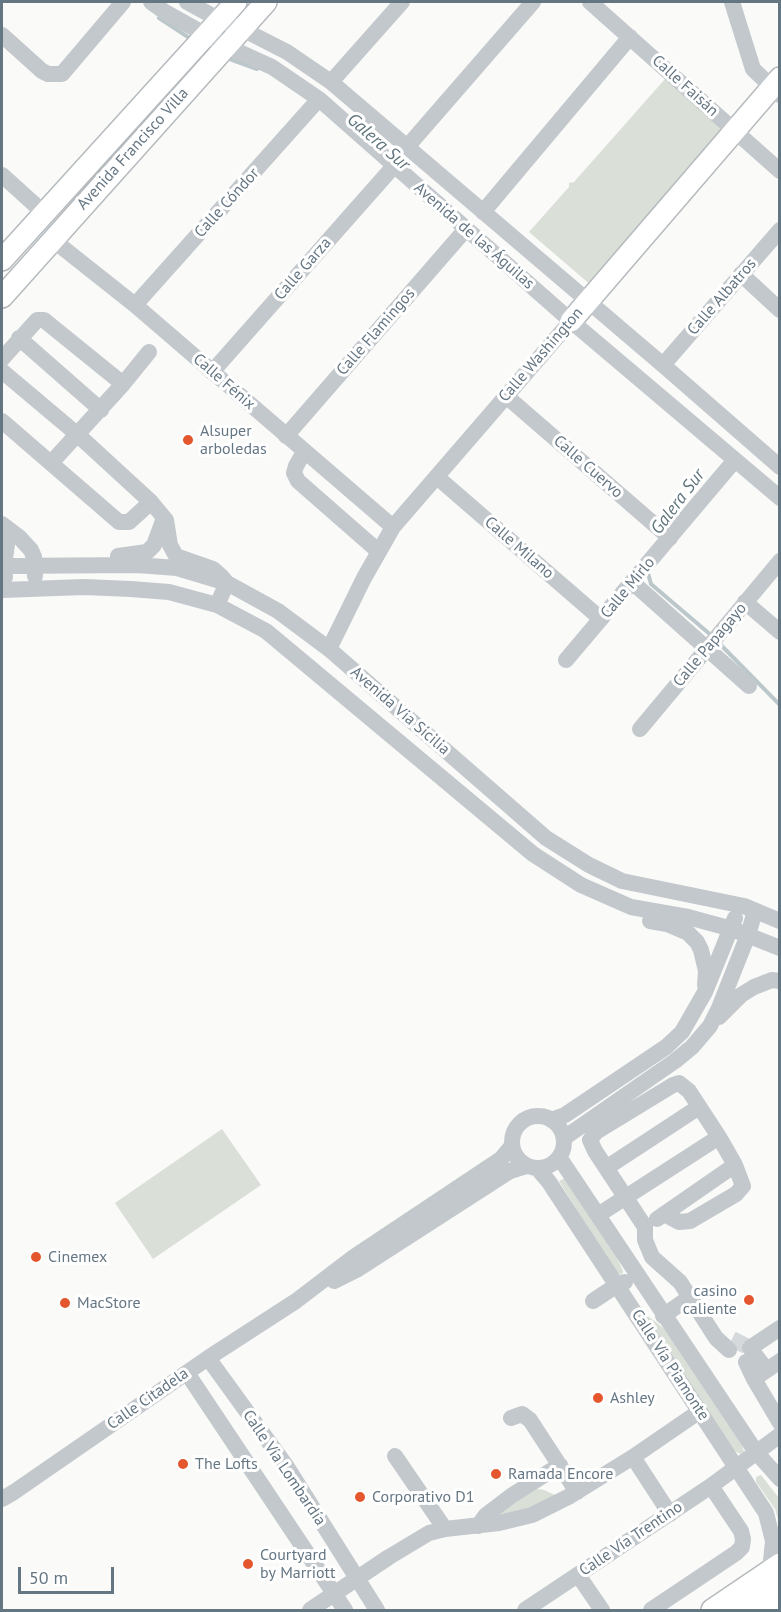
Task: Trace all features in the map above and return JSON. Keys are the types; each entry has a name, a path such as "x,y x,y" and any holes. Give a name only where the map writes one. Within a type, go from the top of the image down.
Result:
{"highway":[{"path":"729,1611 777,1576"},
{"path":"748,1611 777,1576"},
{"path":"760,1611 780,1598"}],"main road":[{"name":"Avenida Francisco Villa","path":"2,260 236,2"},
{"name":"Avenida Francisco Villa","path":"2,297 266,2"},
{"name":"Calle Washington","path":"571,321 735,130 777,87"},
{"path":"44,213 52,222 50,236 52,240"},
{"path":"712,1611 777,1576"}],"street":[{"path":"2,35 42,71 57,75 65,72 123,2"},
{"name":"Avenida de las Águilas","path":"151,2 165,12 212,28 242,29 287,52 331,82 780,467"},
{"name":"Avenida de las Águilas","path":"187,2 226,46 272,67 319,99 571,321 780,498"},
{"path":"331,82 402,2"},
{"path":"407,147 533,2"},
{"name":"Calle Faisán","path":"590,2 780,171"},
{"path":"732,2 749,60 758,75 777,87"},
{"path":"483,212 630,37"},
{"name":"Calle Cóndor","path":"135,305 319,99"},
{"name":"Calle Garza","path":"212,372 394,166"},
{"path":"2,175 44,213"},
{"name":"Calle Flamingos","path":"286,436 466,229"},
{"name":"Calle Albatros","path":"663,365 780,230"},
{"name":"Calle Fénix","path":"52,240 135,305 393,527"},
{"path":"741,274 780,310"},
{"path":"2,359 37,320 44,320 123,384"},
{"name":"Calle Washington","path":"329,649 378,551 393,527 571,321"},
{"path":"19,338 101,410"},
{"path":"51,463 101,410 149,352"},
{"path":"2,371 78,435 151,502 164,518 170,545 176,556 218,572 227,583 218,605"},
{"name":"Calle Cuervo","path":"506,396 670,538"},
{"path":"2,421 122,523 129,522 151,502"},
{"path":"304,452 294,473 298,481 378,551"},
{"name":"Calle Mirlo","path":"566,660 735,460"},
{"name":"Calle Milano","path":"437,477 602,619"},
{"path":"100,564 114,557 147,552 154,545 164,518"},
{"path":"4,590 5,527"},
{"path":"5,527 31,550 34,557 35,589"},
{"name":"Calle Papagayo","path":"640,729 780,561"},
{"name":"Avenida Via Sicilia","path":"3,566 100,564 177,568 227,583 278,611 329,649 546,838 589,865 622,881 738,905 780,921"},
{"path":"632,582 750,686"},
{"name":"Avenida Via Sicilia","path":"4,590 84,587 169,592 218,605 266,631 533,854 581,885 631,907 688,917 732,928 780,948"},
{"path":"745,602 780,632"},
{"path":"605,895 613,908 624,915 667,924 688,933 701,950 706,971 705,992"},
{"path":"551,1120 565,1115 666,1047 682,1032 705,992 732,928 738,905"},
{"path":"710,1026 748,935 755,911"},
{"path":"564,1138 675,1061 692,1047 741,995 772,980 780,981"},
{"path":"664,1214 679,1222 690,1221 736,1194 742,1186 735,1165 719,1137 685,1086 679,1083 596,1132 590,1140 591,1145 645,1227 645,1240 652,1257 676,1278 726,1342"},
{"path":"606,1168 699,1107"},
{"path":"540,1116 551,1120 564,1138 559,1157 546,1167 532,1167 514,1154 512,1146 515,1131 525,1120 540,1116"},
{"path":"598,1215 719,1137"},
{"name":"Calle Citadela","path":"2,1499 187,1372 296,1301 351,1259 501,1159 512,1146"},
{"name":"Calle Vía Piamonte","path":"559,1157 663,1316 756,1452 780,1479"},
{"path":"645,1227 735,1165"},
{"name":"Calle Citadela","path":"296,1301 358,1269 510,1171 532,1167"},
{"name":"Calle Vía Piamonte","path":"532,1167 549,1182 738,1467 766,1513 771,1527 772,1554 777,1576"},
{"path":"593,1301 617,1285 629,1282 646,1288"},
{"path":"663,1316 690,1297"},
{"path":"780,1328 748,1355 767,1370 780,1423"},
{"name":"Calle Vía Lombardía","path":"208,1358 287,1467 377,1611"},
{"name":"Calle Vía Lombardía","path":"187,1372 345,1611"},
{"path":"310,1611 408,1544 437,1531 499,1523 532,1515 577,1492 700,1411"},
{"path":"511,1418 522,1414 526,1416 577,1492"},
{"name":"Calle Vía Trentino","path":"525,1611 711,1486 780,1435"},
{"path":"395,1456 437,1531"},
{"path":"633,1457 670,1514"},
{"path":"478,1526 486,1515 511,1496 560,1465"},
{"path":"651,1611 736,1553 742,1546 741,1531 711,1486"},
{"path":"578,1575 602,1611"}],"shaded area":[{"path":"665,79 724,131 592,286 529,232 569,187 569,183 574,182"},
{"path":"222,1129 261,1185 153,1259 115,1203"},
{"path":"565,1178 617,1258 623,1271 622,1275 616,1273 559,1181"},
{"path":"645,1314 665,1329 742,1445 744,1452 740,1454 733,1450"},
{"path":"761,1475 779,1498 779,1522 775,1509 756,1482 756,1477"},
{"path":"538,1489 555,1495 539,1505 495,1517 530,1491"}],"waterway":[{"name":"Galera Sur","path":"159,18 191,39"},
{"name":"Galera Sur","path":"227,58 257,69"},
{"name":"Galera Sur","path":"648,573 651,584 712,636"},
{"name":"Galera Sur","path":"717,641 780,705"}],"tunnel":[{"path":"732,1339 750,1348"}],"place":[{"name":"Alsuper arboledas","path":"188,440"},
{"name":"Cinemex","path":"36,1257"},
{"name":"casino caliente","path":"749,1300"},
{"name":"MacStore","path":"65,1303"},
{"name":"Ashley","path":"598,1398"},
{"name":"The Lofts","path":"183,1464"},
{"name":"Ramada Encore","path":"496,1474"},
{"name":"Corporativo D1","path":"360,1497"},
{"name":"Courtyard by Marriott","path":"248,1564"}]}
